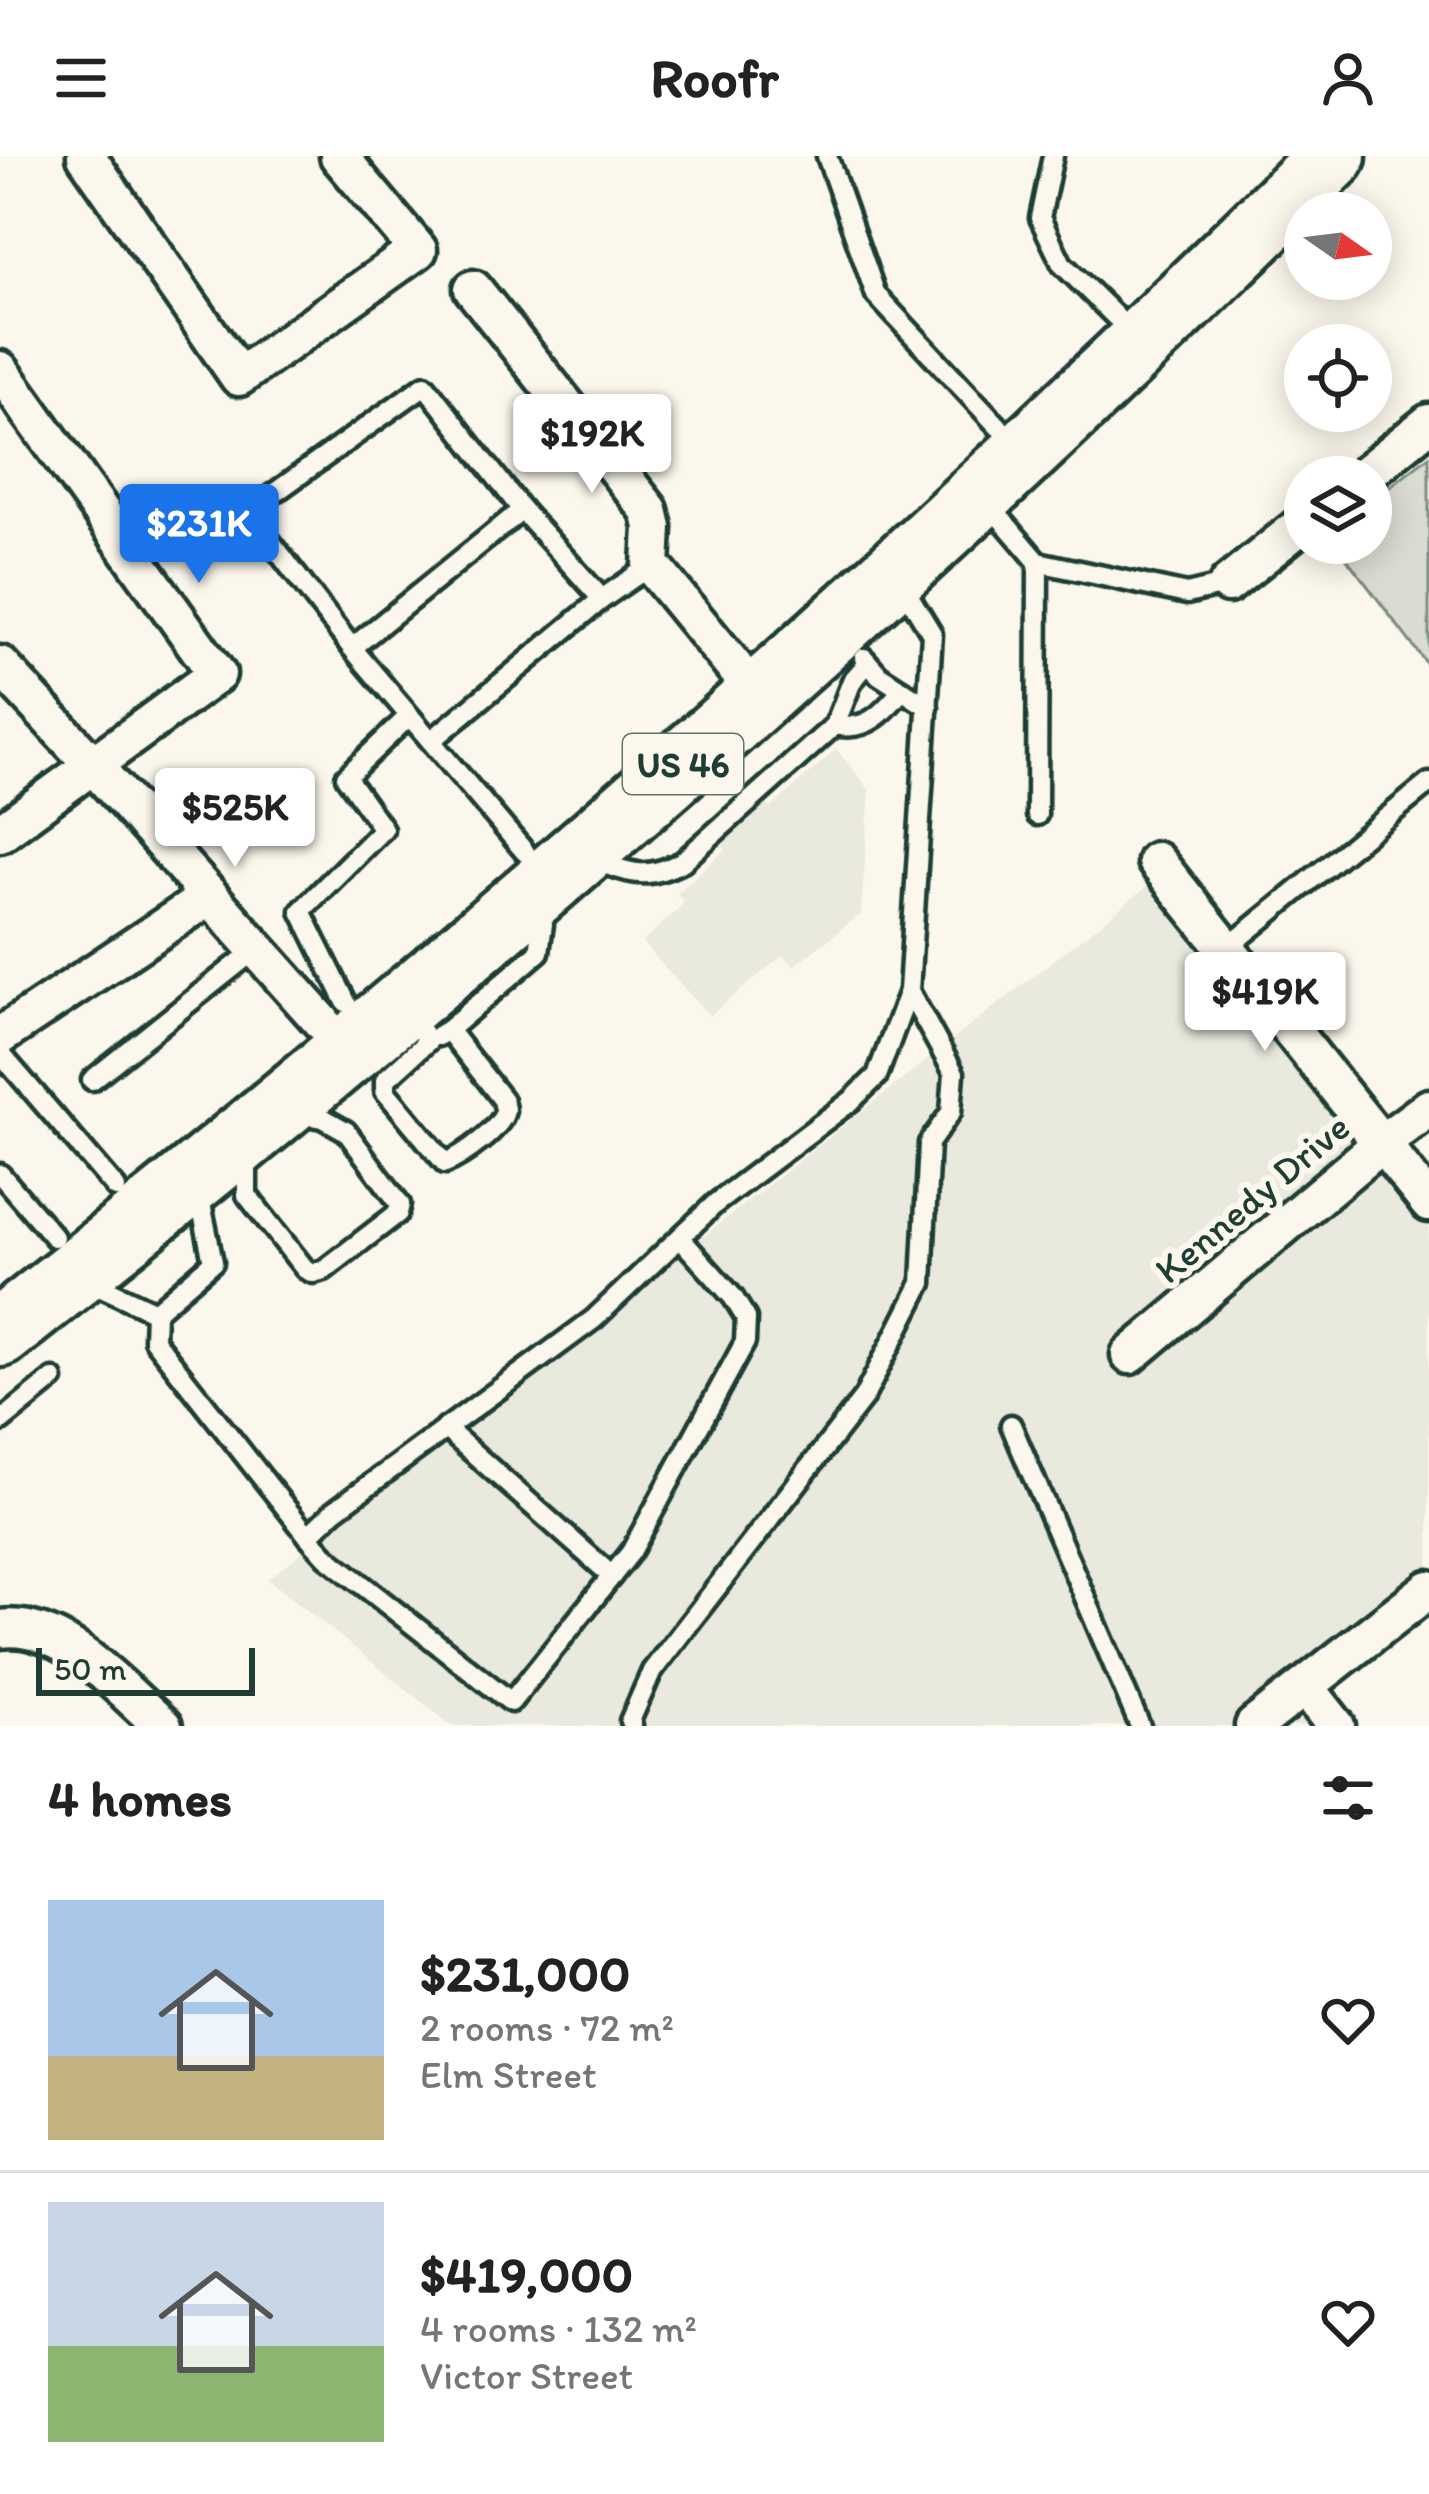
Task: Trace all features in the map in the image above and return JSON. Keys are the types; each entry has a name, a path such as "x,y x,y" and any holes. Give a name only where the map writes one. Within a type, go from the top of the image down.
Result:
{"highway":[{"name":"US 46","path":"0,1280 65,1256 195,1177 390,1020 545,868 735,668 999,427 1284,156"},
{"name":"US 46","path":"545,868 852,646 895,573 1332,156"},
{"name":"US 46","path":"0,1333 116,1188 390,1020"}],"street":[{"path":"86,156 238,377 418,250 339,156"},
{"path":"473,289 649,510 651,565 735,668"},
{"path":"0,370 217,674 0,833"},
{"path":"1388,456 1429,423"},
{"path":"1228,584 1284,539"},
{"path":"0,665 256,949 390,1020"},
{"path":"1156,862 1429,1203"},
{"path":"0,1036 210,896"},
{"name":"Kennedy Drive","path":"1130,1355 1429,1108"},
{"path":"1254,1726 1429,1589"},
{"path":"0,1628 37,1630 62,1640 163,1726"},
{"path":"1306,1688 1336,1726"}],"lane":[{"path":"827,156 876,295 999,427"},
{"path":"1053,156 1040,218 1062,264 1116,317"},
{"path":"602,599 523,510 425,385 248,512 352,648 545,868 641,875 658,874 682,862 835,725 852,681 852,646"},
{"path":"981,495 1038,562 1187,594 1228,584"},
{"path":"352,648 523,510"},
{"path":"1037,815 1038,562"},
{"path":"431,741 602,599 651,565"},
{"path":"308,1536 334,1510 594,1319 716,1203 877,1076 909,991 932,634 895,573"},
{"path":"852,646 879,675 928,707"},
{"path":"835,725 848,728 880,717 902,690"},
{"path":"390,1020 385,1091 445,1163 459,1158 499,1124 505,1110 502,1100 390,1020 301,911 383,829 346,778 410,716"},
{"path":"1226,950 1429,783"},
{"path":"390,1020 539,952 545,868"},
{"path":"92,1080 256,949"},
{"path":"632,1726 652,1671 864,1396 922,1283 929,1143 951,1112 954,1073 909,991"},
{"path":"0,1053 116,1188"},
{"path":"323,1118 346,1131 400,1204 398,1213 325,1270 313,1274 305,1269 248,1195 263,1122 323,1118"},
{"path":"0,1174 65,1256 155,1312"},
{"path":"195,1177 213,1262 155,1312 154,1340 327,1557 511,1702 631,1552 745,1342 746,1318 740,1308 680,1238"},
{"path":"0,1422 53,1379"},
{"path":"1011,1425 1140,1726"},
{"path":"445,1428 612,1576"}],"shaded area":[{"path":"1429,456 1429,667 1351,564 1392,564 1392,485"},
{"path":"836,749 870,790 861,914 794,966 783,955 710,1016 642,943 684,903 677,893 726,849 704,824 748,783 771,808"},
{"path":"1157,879 1429,1212 1429,1595 1311,1689 1336,1726 452,1726 268,1579"}]}
